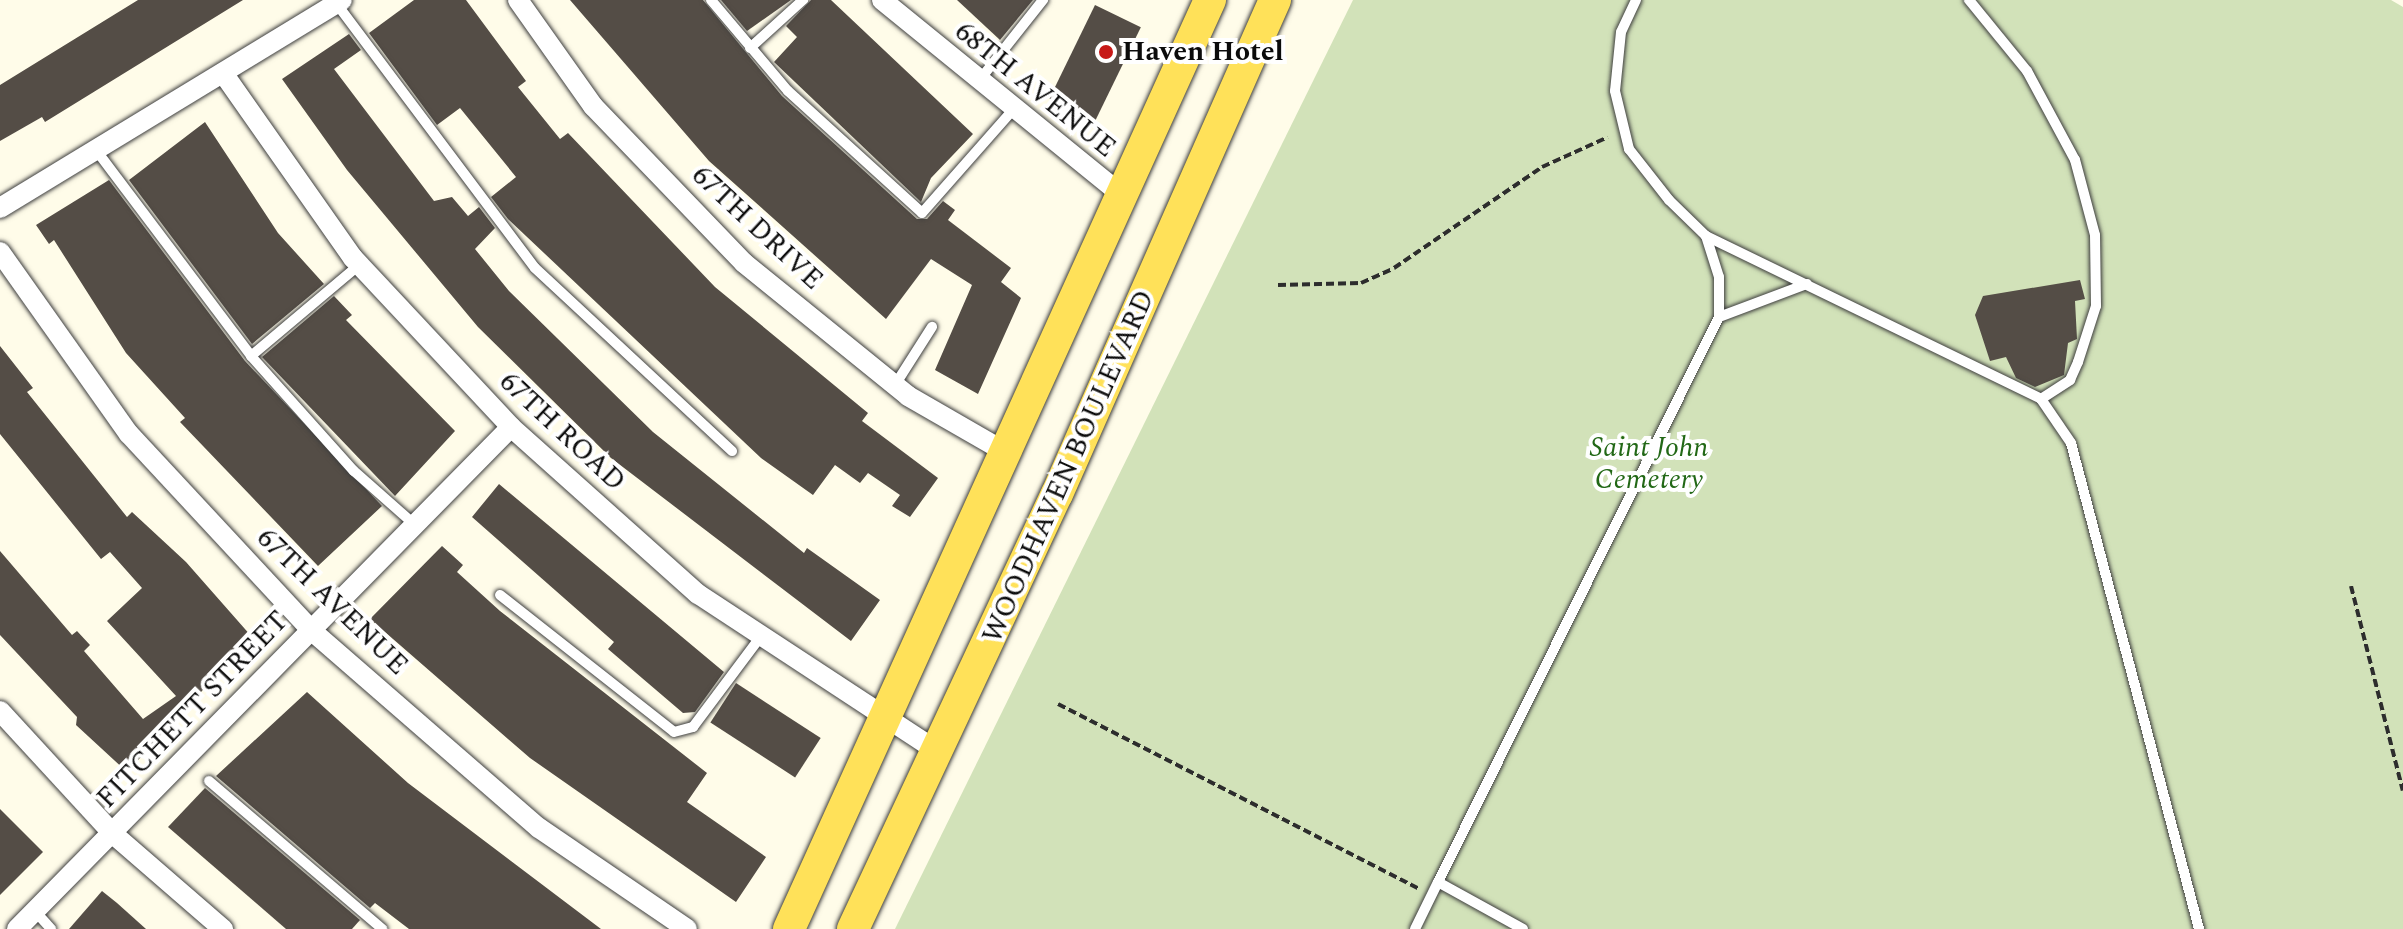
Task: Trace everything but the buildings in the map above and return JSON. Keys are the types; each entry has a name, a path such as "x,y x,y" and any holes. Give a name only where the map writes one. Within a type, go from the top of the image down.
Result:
{"main road":[{"path":"789,929 1118,192 1210,0"},
{"name":"WOODHAVEN BOULEVARD","path":"853,929 940,753 1275,0"}],"street":[{"name":"67TH DRIVE","path":"518,0 593,106 744,263 895,385 1002,450"},
{"name":"68TH AVENUE","path":"882,0 977,84 1118,192"},
{"path":"0,208 339,2"},
{"name":"67TH ROAD","path":"223,73 359,265 511,427 698,594 940,753"},
{"name":"67TH AVENUE","path":"0,252 129,434 311,630 539,828 687,929"},
{"name":"FITCHETT STREET","path":"17,929 511,427"},
{"path":"0,711 112,833 223,929"}],"lane":[{"path":"711,0 750,48 922,213 1012,111"},
{"path":"750,48 803,0"},
{"path":"977,84 1043,0"},
{"path":"1636,0 1621,32 1615,91 1625,129 1637,159 1706,236 2041,399 2071,443 2199,929"},
{"path":"1969,0 2027,71 2075,160 2095,235 2096,306 2078,362 2070,380 2041,399"},
{"path":"339,2 535,268 732,451"},
{"path":"96,150 251,356 354,471 415,525"},
{"path":"1415,929 1719,317 1719,277 1706,236"},
{"path":"251,356 359,265"},
{"path":"1719,317 1807,284"},
{"path":"895,385 932,327"},
{"path":"500,595 674,732 693,727 761,636"},
{"path":"209,781 382,929"},
{"path":"1438,882 1523,929"},
{"path":"35,911 51,929"},
{"path":"361,929 369,919"}],"path":[{"path":"1278,285 1361,283 1394,268 1542,167 1625,129"},
{"path":"2351,586 2403,791"},
{"path":"1058,704 1431,895"}],"green space":[{"name":"Saint John Cemetery","path":"1353,0 2391,0 2403,7 2403,929 895,929"}],"place":[{"name":"Haven Hotel","path":"1106,52"}]}
